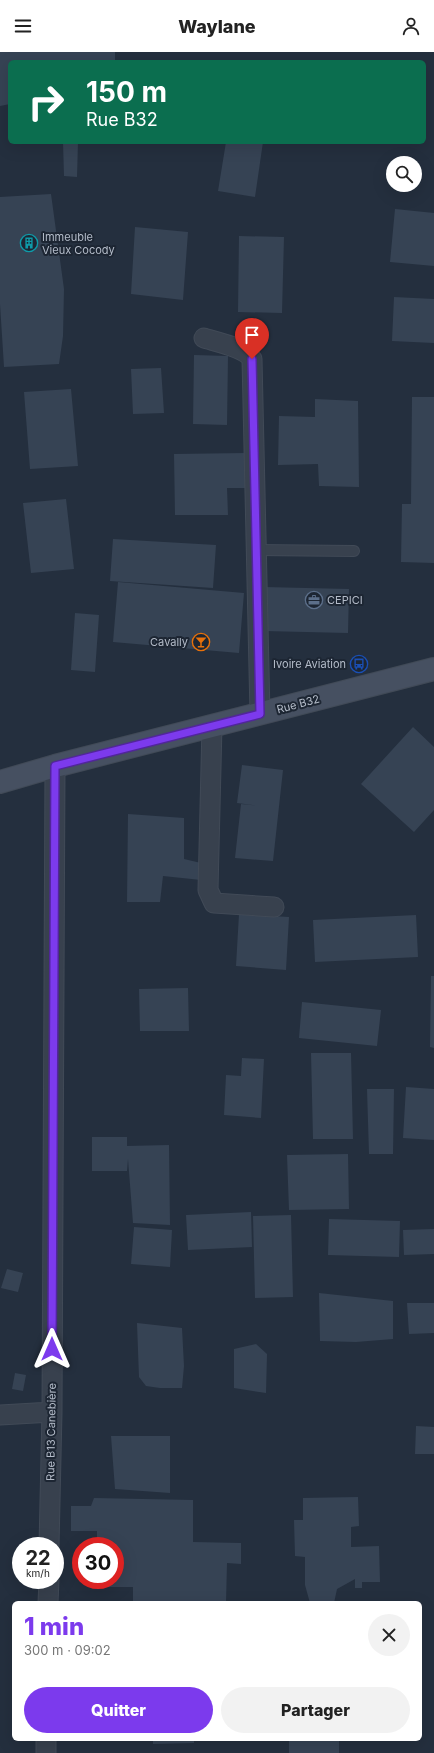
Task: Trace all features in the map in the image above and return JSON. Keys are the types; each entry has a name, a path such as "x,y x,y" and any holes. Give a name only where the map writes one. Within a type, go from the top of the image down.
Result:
{"street":[{"path":"204,338 243,351 252,359 260,714"},
{"name":"Rue B32","path":"0,782 55,766 434,669"},
{"path":"212,726 208,890 214,903 274,907"},
{"name":"Rue B13 Canebière","path":"49,1537 52,1412 55,766"},
{"path":"0,1415 52,1412"},
{"path":"48,1601 49,1589"},
{"path":"46,1741 46,1753"}],"lane":[{"path":"256,550 354,551"}],"building":[{"path":"0,52 115,52 115,60 8,60 8,104 0,106"},
{"path":"63,144 78,144 77,177 64,176"},
{"path":"226,144 263,144 255,197 218,191"},
{"name":"Immeuble Vieux Cocody","path":"51,194 64,289 63,336 59,364 4,367 0,304 0,197"},
{"path":"395,209 434,213 434,266 390,262"},
{"path":"135,227 188,232 183,300 131,294"},
{"path":"239,236 284,237 282,313 238,312"},
{"path":"394,297 434,299 434,343 392,341"},
{"path":"194,355 228,356 227,425 193,424"},
{"path":"161,368 164,413 133,414 131,369"},
{"path":"71,389 78,466 30,469 24,392"},
{"path":"412,397 434,397 434,563 401,562 402,504 411,504"},
{"path":"315,399 358,401 359,487 319,486 318,464 278,465 279,416 315,417"},
{"path":"246,453 246,488 227,488 228,515 175,515 174,454"},
{"path":"66,499 74,569 31,573 23,503"},
{"path":"113,539 216,545 213,588 110,581"},
{"path":"118,582 244,593 239,653 113,642"},
{"path":"264,587 349,589 348,633 264,631"},
{"path":"75,613 99,615 95,672 71,670"},
{"path":"413,727 434,747 434,810 414,832 361,784"},
{"path":"242,765 283,770 273,861 235,858 241,804 260,806 237,803"},
{"path":"128,814 184,818 184,859 201,863 201,880 163,876 160,902 127,902"},
{"path":"239,914 289,917 286,970 236,966"},
{"path":"416,915 418,957 315,962 313,920"},
{"path":"431,976 434,976 434,1048 430,1047"},
{"path":"188,988 189,1031 140,1031 139,989"},
{"path":"302,1002 381,1010 377,1046 299,1038"},
{"path":"311,1053 351,1053 353,1139 313,1139"},
{"path":"242,1058 264,1059 261,1118 224,1115 226,1075 241,1076"},
{"path":"406,1087 434,1089 434,1140 403,1138"},
{"path":"367,1089 394,1089 393,1154 369,1154"},
{"path":"92,1137 127,1137 127,1146 169,1145 170,1225 133,1223 128,1159 127,1171 92,1171"},
{"path":"348,1154 349,1209 289,1210 287,1155"},
{"path":"251,1212 252,1247 188,1250 186,1215"},
{"path":"291,1215 293,1297 255,1298 253,1216"},
{"path":"329,1219 400,1221 399,1257 328,1255"},
{"path":"134,1227 172,1230 170,1267 131,1264"},
{"path":"434,1229 434,1254 404,1255 403,1230"},
{"path":"7,1269 23,1273 18,1292 1,1288"},
{"path":"319,1293 393,1301 393,1339 356,1342 320,1341"},
{"path":"407,1303 434,1303 434,1333 409,1334"},
{"path":"137,1323 182,1328 184,1366 182,1388 160,1388 146,1386 139,1377"},
{"path":"256,1344 267,1354 266,1393 234,1388 234,1349"},
{"path":"15,1373 26,1375 23,1391 12,1389"},
{"path":"416,1426 434,1427 434,1454 415,1454"},
{"path":"111,1436 170,1436 170,1493 115,1489"},
{"path":"358,1497 359,1526 351,1527 351,1547 379,1546 380,1582 362,1582 362,1588 355,1588 355,1579 337,1589 334,1601 309,1601 305,1585 305,1557 295,1556 294,1520 303,1520 303,1498"},
{"path":"94,1498 193,1500 193,1542 241,1543 241,1564 227,1563 226,1601 133,1601 133,1587 124,1587 124,1537 97,1537 97,1531 71,1531 71,1506 91,1506"},
{"path":"153,1741 194,1741 194,1743 153,1744"},
{"path":"289,1741 339,1741 339,1753 289,1753"}],"place":[{"name":"Immeuble Vieux Cocody","path":"29,243"},
{"name":"CEPICI","path":"314,600"},
{"name":"Cavally","path":"201,642"},
{"name":"Ivoire Aviation","path":"359,664"}],"route":[{"path":"52,1349 55,766 260,714 252,359"}]}
